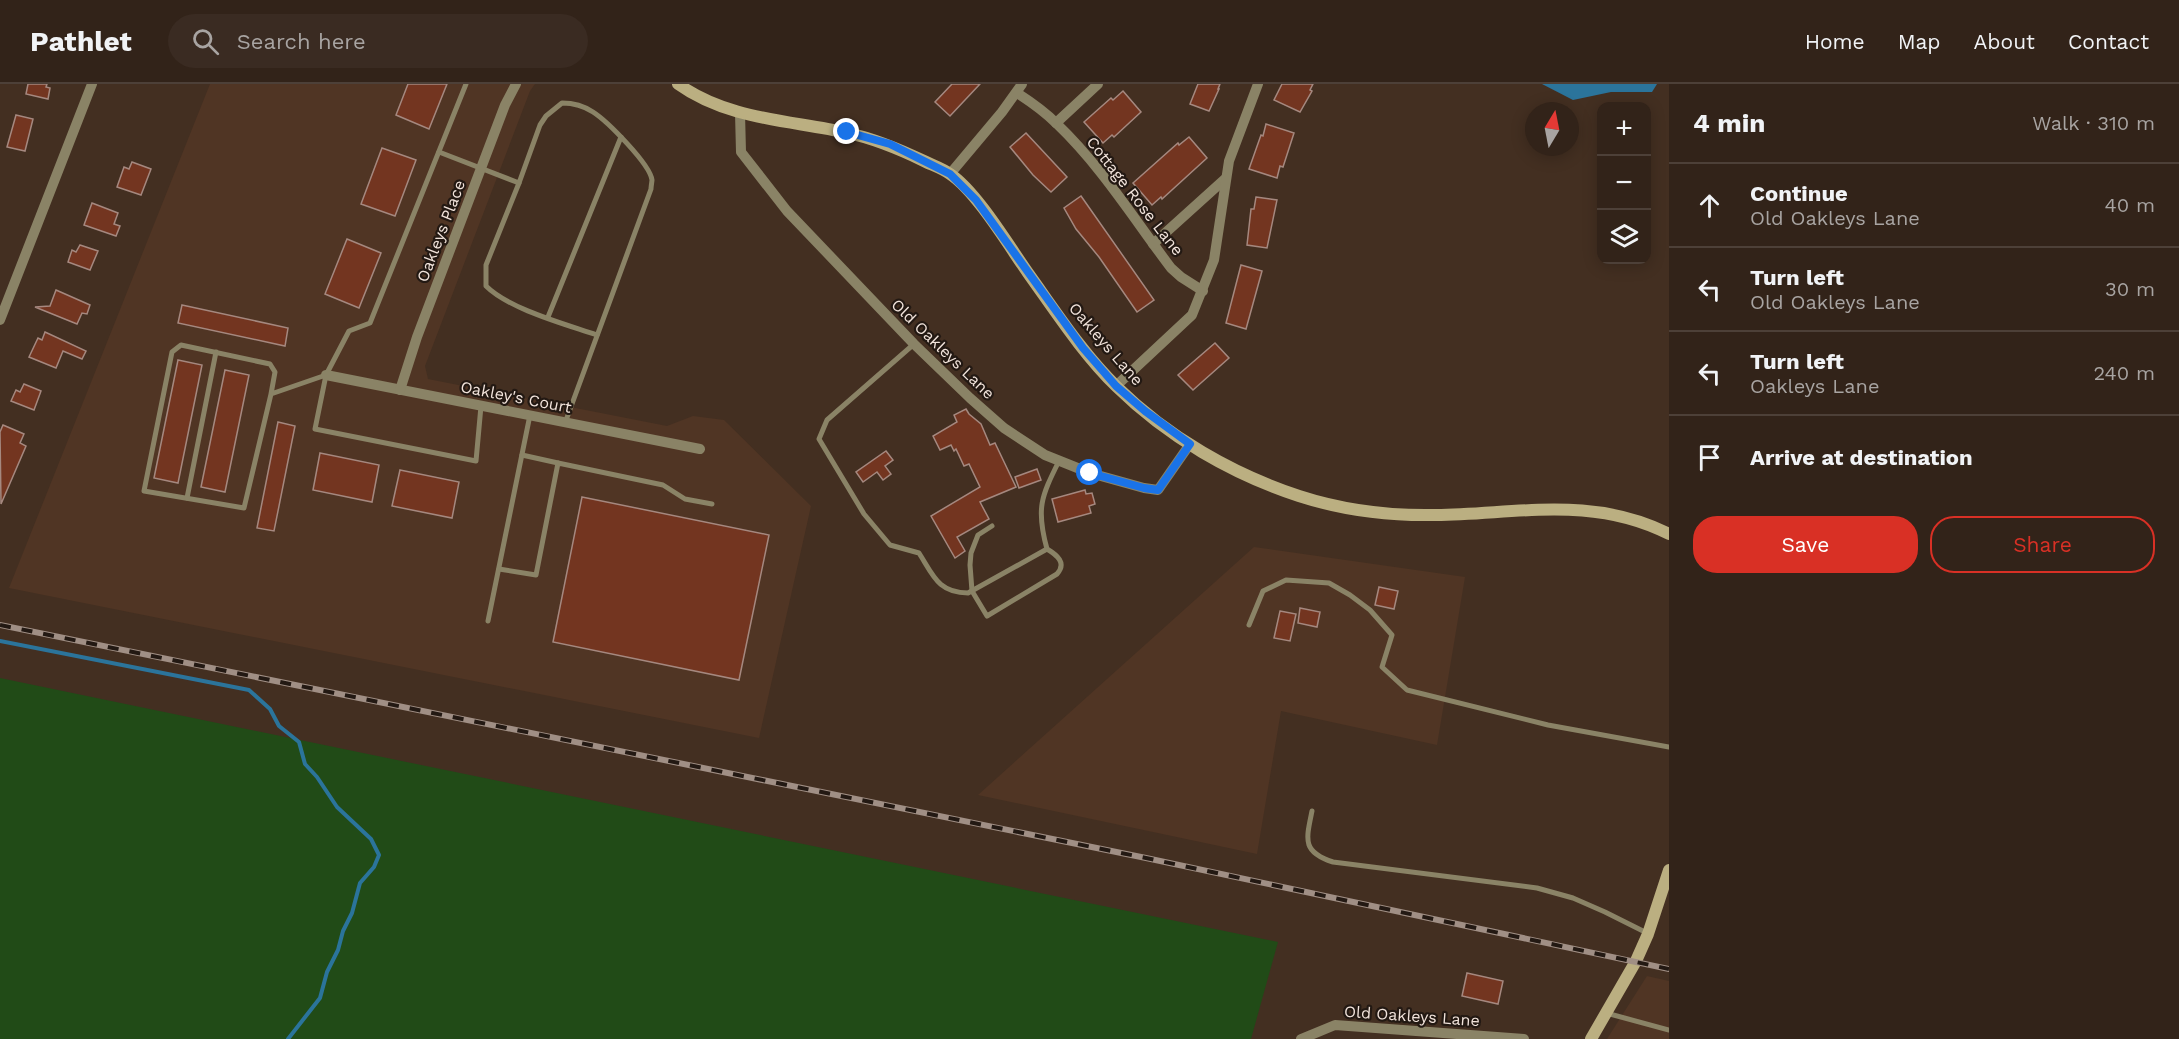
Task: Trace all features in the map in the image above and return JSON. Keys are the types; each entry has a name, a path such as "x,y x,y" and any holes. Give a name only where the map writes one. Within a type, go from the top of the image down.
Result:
{"street":[{"path":"0,320 92,84"},
{"name":"Oakleys Place","path":"400,390 417,337 505,105 516,84"},
{"name":"Oakleys Lane","path":"678,84 701,99 740,113 872,138 890,144 950,174 976,200 1083,348 1116,386 1190,444 1238,471 1271,486 1344,507 1394,514 1435,515 1572,508 1626,517 1669,534"},
{"path":"1056,123 1098,84"},
{"path":"1116,386 1186,322 1203,291 1214,260 1225,179 1234,145 1258,84"},
{"path":"950,174 1020,88"},
{"name":"Cottage Rose Lane","path":"1020,88 1100,171 1180,277 1203,291"},
{"name":"Old Oakleys Lane","path":"740,113 741,152 788,212 914,344 1004,428 1028,446 1059,461 1101,476 1158,490 1190,444"},
{"path":"1153,244 1225,179"},
{"name":"Oakley's Court","path":"326,375 700,449"},
{"path":"1591,1039 1636,961 1648,934 1669,870"},
{"name":"Old Oakleys Lane","path":"1301,1039 1335,1025 1524,1039"}],"lane":[{"path":"466,84 370,323 349,331 326,375 315,429 476,461 481,406"},
{"path":"565,423 597,335 652,180 649,171 621,137 592,112 573,103 562,103 546,116 540,125 486,265 486,286 512,304 597,335"},
{"path":"548,317 621,137"},
{"path":"439,152 519,183"},
{"path":"914,344 826,420 819,439 864,514 890,545 919,553 939,584 954,593 968,593 1047,549"},
{"path":"181,345 270,364 275,372 271,394 244,508 144,490 172,352 181,345"},
{"path":"188,498 216,352"},
{"path":"271,394 326,375"},
{"path":"488,621 530,416"},
{"path":"522,455 663,485 685,499 712,504"},
{"path":"993,526 978,535 971,553 972,591 987,616 1061,570 1061,561 1057,555 1047,549 1040,511 1044,492 1059,461"},
{"path":"499,568 536,575 558,463"},
{"path":"1249,625 1263,591 1286,580 1329,584 1350,595 1370,610 1392,635 1382,668 1407,690 1548,725 1669,747"},
{"path":"1312,811 1308,829 1308,844 1316,856 1333,862 1537,888 1573,898 1648,934"},
{"path":"1606,1013 1669,1030"}],"shaded area":[{"path":"210,84 535,84 530,91 425,366 428,379 667,426 693,416 724,420 811,506 759,738 9,588"},
{"path":"1254,547 1465,577 1437,745 1281,711 1257,854 978,795"},
{"path":"1647,976 1669,981 1669,1039 1607,1039"}],"green space":[{"path":"0,678 1278,942 1251,1039 0,1039"}],"water":[{"path":"1542,84 1657,84 1652,92 1611,92 1573,100"}],"building":[{"path":"28,84 47,84 46,87 50,88 48,99 26,94"},
{"path":"408,84 447,84 429,129 396,115"},
{"path":"952,84 980,84 950,116 935,102"},
{"path":"1198,84 1220,84 1209,111 1190,104"},
{"path":"1282,84 1313,84 1310,90 1312,91 1300,112 1274,100"},
{"path":"1123,91 1141,112 1114,137 1112,135 1103,143 1084,122 1111,98 1113,100"},
{"path":"16,115 33,119 25,151 7,147"},
{"path":"1266,124 1294,133 1277,178 1249,169"},
{"path":"1026,133 1067,177 1051,192 1033,175 1010,147"},
{"path":"1189,137 1207,158 1162,199 1161,197 1152,205 1133,183 1178,143 1179,145"},
{"path":"382,148 416,160 395,216 361,204"},
{"path":"132,162 151,169 141,195 117,187 124,167 129,169"},
{"path":"1081,196 1154,300 1137,312 1099,257 1076,229 1064,208"},
{"path":"1256,197 1277,200 1267,248 1247,245 1251,209 1254,209"},
{"path":"92,203 118,213 114,224 120,226 116,236 84,225"},
{"path":"347,239 381,253 359,308 325,294"},
{"path":"80,245 98,251 90,270 68,262 72,250 76,252"},
{"path":"1241,265 1262,271 1246,329 1226,323"},
{"path":"56,290 90,305 87,314 82,313 77,324 35,307 50,306"},
{"path":"182,305 288,328 285,346 178,323"},
{"path":"45,332 86,351 82,359 63,351 56,368 29,357 38,338 42,340"},
{"path":"1215,343 1229,358 1193,390 1178,375"},
{"path":"178,360 202,365 178,483 154,478"},
{"path":"225,370 249,375 225,492 201,487"},
{"path":"24,384 41,391 34,410 11,401 16,390 20,392"},
{"path":"966,409 981,424 990,445 995,443 1016,487 980,502 989,519 957,537 965,551 955,558 931,516 980,487 969,464 964,466 956,449 954,451 951,445 940,450 933,436 957,422 954,415"},
{"path":"278,422 295,426 274,531 257,528"},
{"path":"3,425 24,434 20,443 26,446 1,504 0,432"},
{"path":"886,451 893,460 885,466 891,474 883,480 877,472 863,482 856,472"},
{"path":"320,453 379,465 372,502 313,490"},
{"path":"1037,469 1041,480 1019,488 1015,477"},
{"path":"400,470 459,482 452,518 392,506"},
{"path":"1085,490 1086,494 1092,493 1095,504 1089,506 1091,513 1058,522 1052,499"},
{"path":"582,497 769,535 739,680 553,642"},
{"path":"1379,587 1398,591 1394,609 1375,605"},
{"path":"1300,608 1320,612 1317,627 1298,623"},
{"path":"1280,611 1296,614 1290,641 1274,638"},
{"path":"1467,973 1503,981 1498,1004 1462,996"}],"waterway":[{"path":"0,641 249,690 270,709 279,726 299,742 305,764 317,777 337,807 371,839 379,855 374,867 360,883 352,913 327,972 320,998 288,1039"}],"railway":[{"path":"0,625 1146,858 1669,969"}],"route":[{"path":"847,132 890,144 950,174 962,184 1083,348 1116,386 1190,444 1158,490 1090,473"}]}
